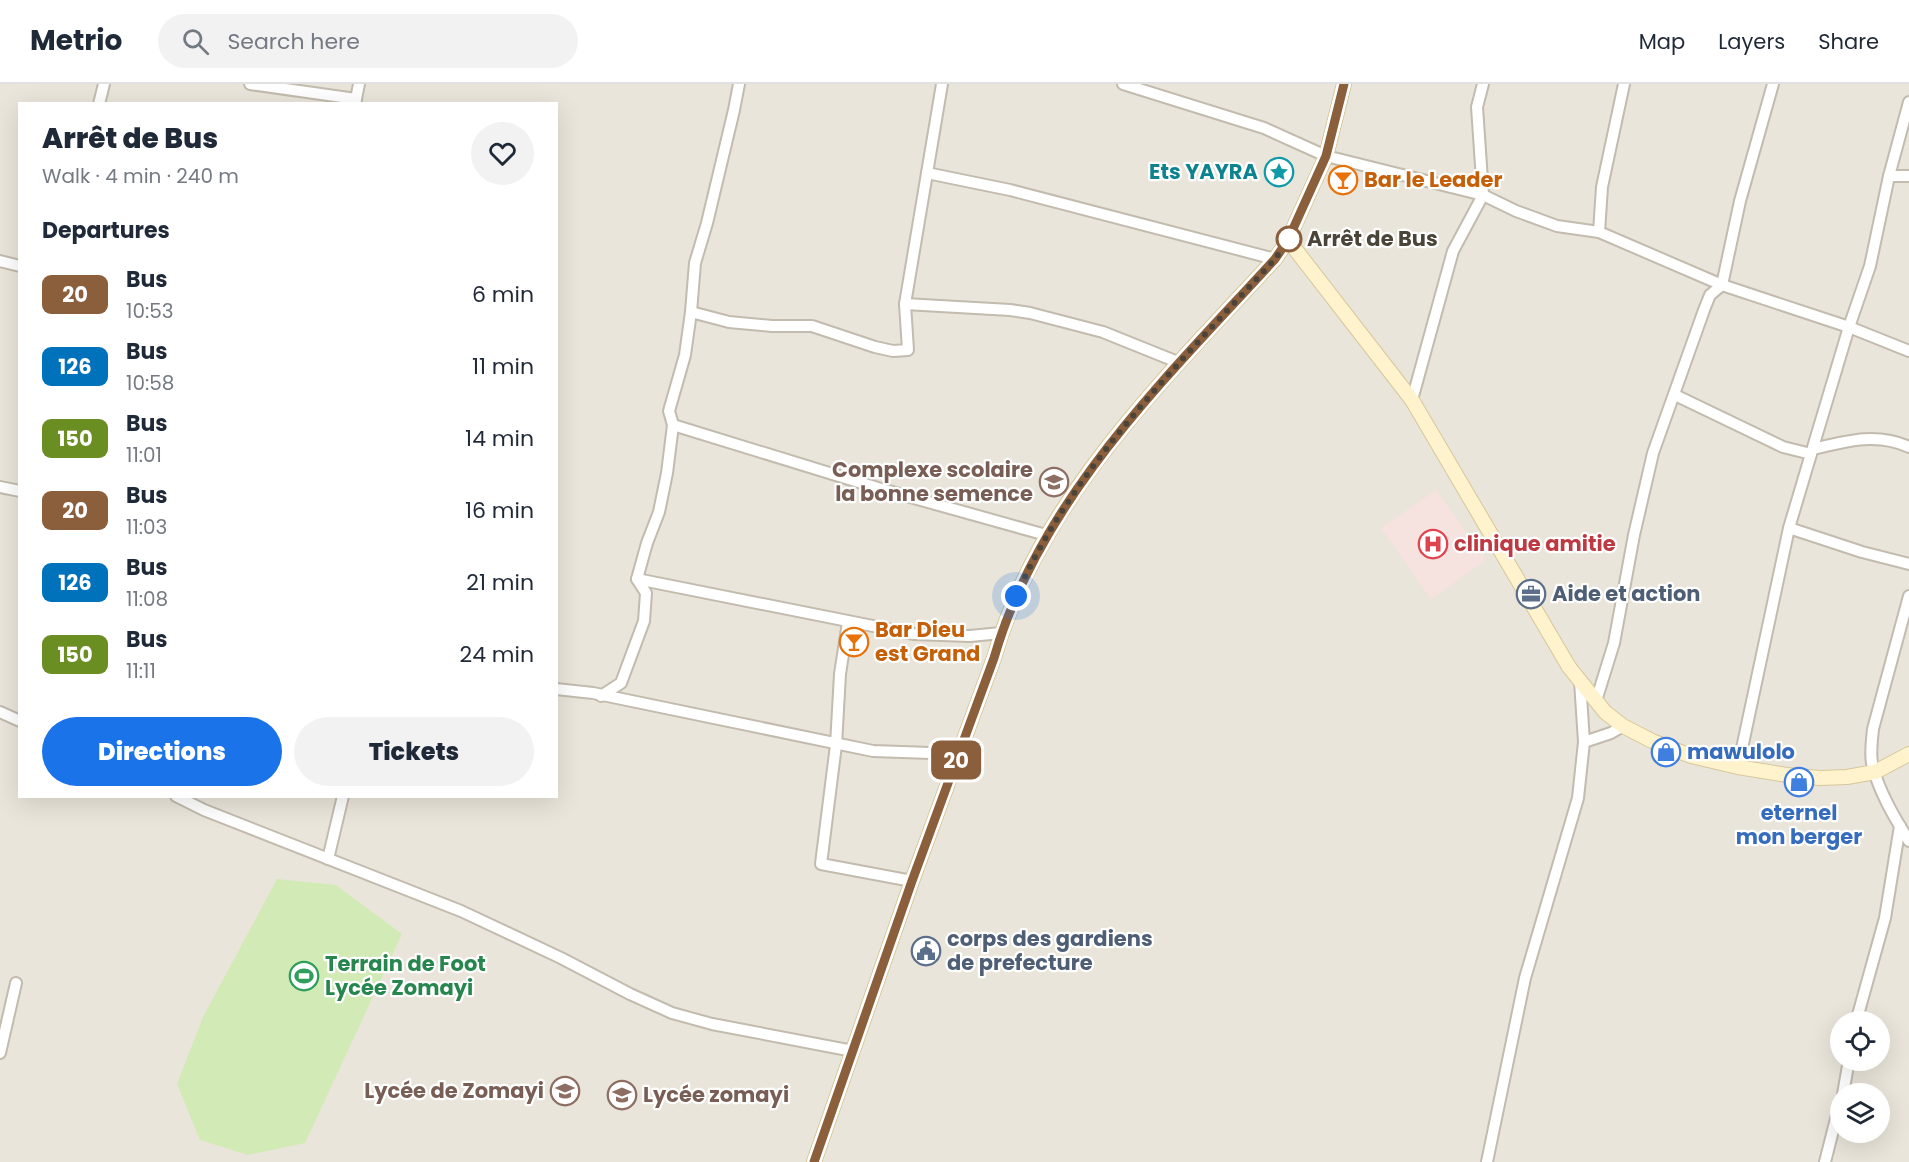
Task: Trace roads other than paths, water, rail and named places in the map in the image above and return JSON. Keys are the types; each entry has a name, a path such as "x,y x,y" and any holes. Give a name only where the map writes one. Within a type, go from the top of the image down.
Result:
{"main road":[{"path":"814,1162 1001,633 1029,566 1046,535 1126,424 1275,259 1288,240 1326,156 1344,84"},
{"path":"1288,240 1413,400 1563,657 1605,712 1623,726 1652,741 1691,756 1738,767 1820,778 1847,777 1875,772 1909,754"}],"street":[{"path":"100,102 104,84"},
{"path":"250,84 355,101 359,84"},
{"path":"601,696 621,683 644,621 646,593 637,579 659,512 668,473 674,425 669,411 685,355 695,263 707,223 739,84"},
{"path":"691,312 729,322 772,326 812,326 874,347 894,351 908,350 905,304 942,84"},
{"path":"1123,84 1136,86 1264,128 1326,156 1483,195 1516,211 1557,226 1599,232 1722,285 1849,327 1909,351"},
{"path":"1413,400 1453,251 1483,195 1477,107 1483,84"},
{"path":"1599,232 1602,187 1624,84"},
{"path":"1596,701 1614,643 1634,535 1653,453 1710,295 1722,285 1740,201 1773,84"},
{"path":"1738,767 1789,528 1849,327 1870,266 1889,176 1909,102"},
{"path":"927,173 1010,190 1275,259"},
{"path":"1889,176 1909,176"},
{"path":"0,261 18,266"},
{"path":"905,304 1010,309 1030,313 1103,332 1180,363"},
{"path":"1675,395 1783,447 1812,452 1866,438 1892,441 1909,447"},
{"path":"674,425 878,488 1046,535"},
{"path":"0,487 18,491"},
{"path":"1789,528 1862,552 1909,564"},
{"path":"637,579 913,634 970,636 1001,633"},
{"path":"1909,596 1873,729 1871,750 1875,772 1891,811 1909,840"},
{"path":"848,622 840,674 836,745 820,864 912,881"},
{"path":"1487,1162 1525,978 1578,798 1584,742 1580,681"},
{"path":"558,688 836,745 873,751 959,754"},
{"path":"0,712 18,720"},
{"path":"1584,742 1611,733 1623,726"},
{"path":"180,798 204,810 461,911 672,1013 712,1024 853,1051"},
{"path":"328,859 343,798"},
{"path":"1859,1011 1885,918 1900,826"},
{"path":"0,1053 16,983"},
{"path":"1825,1162 1830,1142"}],"place":[{"name":"Ets YAYRA","path":"1279,172"},
{"name":"Bar le Leader","path":"1343,180"},
{"name":"Arrêt de Bus","path":"1289,239"},
{"name":"Complexe scolaire la bonne semence","path":"1054,482"},
{"name":"clinique amitie","path":"1433,544"},
{"name":"Aide et action","path":"1531,594"},
{"name":"Bar Dieu est Grand","path":"854,642"},
{"name":"mawulolo","path":"1666,752"},
{"name":"eternel mon berger","path":"1799,782"},
{"name":"corps des gardiens de prefecture","path":"926,951"},
{"name":"Terrain de Foot Lycée Zomayi","path":"304,976"},
{"name":"Lycée de Zomayi","path":"565,1091"},
{"name":"Lycée zomayi","path":"622,1095"}]}
